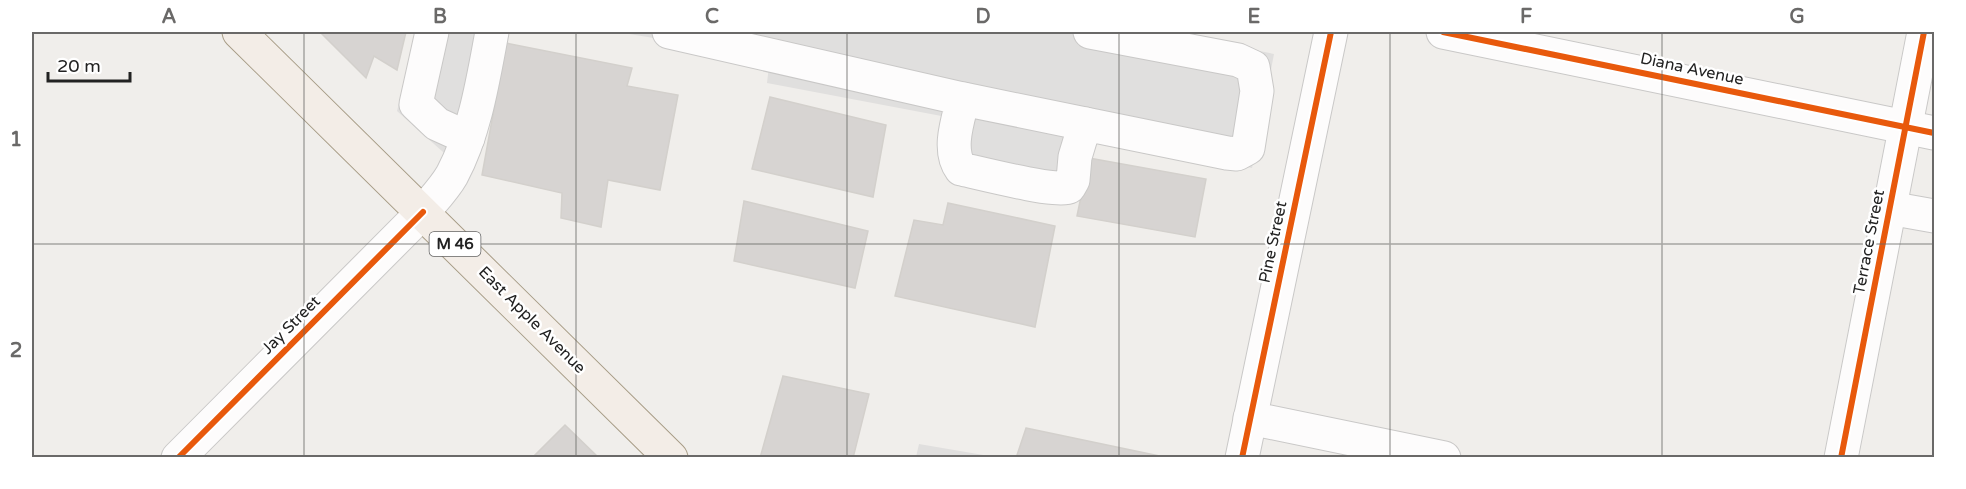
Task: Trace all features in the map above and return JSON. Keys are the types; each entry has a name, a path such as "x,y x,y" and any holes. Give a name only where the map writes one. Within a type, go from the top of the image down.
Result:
{"main road":[{"name":"East Apple Avenue","path":"239,32 423,212 661,453"}],"street":[{"path":"432,32 416,104 437,124 468,138"},
{"name":"Jay Street","path":"178,458 423,212 451,177 468,138 492,32"},
{"path":"669,32 963,99 1085,124 1237,154 1248,148 1257,91 1253,67 1238,60 1090,32"},
{"name":"Pine Street","path":"1242,458 1331,32"},
{"name":"Diana Avenue","path":"1443,32 1919,130"},
{"name":"Terrace Street","path":"1841,458 1889,208 1919,130 1924,32"},
{"path":"963,99 957,129 955,160 961,169 1064,190 1069,187 1072,180 1075,157 1085,124"},
{"path":"1889,208 1935,216"},
{"path":"1250,418 1444,458"}],"shaded area":[{"path":"417,32 504,32 470,176 397,111"},
{"path":"617,32 1167,32 1274,54 1252,168 1089,131 1074,192 942,165 952,118 767,83 770,57"},
{"path":"919,444 995,457 916,457"}],"building":[{"path":"320,32 406,32 397,70 374,56 366,78"},
{"path":"506,43 632,68 627,86 678,95 660,190 608,180 601,227 561,218 562,193 482,175"},
{"path":"770,97 886,125 873,197 752,169"},
{"path":"1089,158 1206,179 1195,237 1077,216"},
{"path":"744,201 868,231 855,288 734,261"},
{"path":"948,203 1055,226 1035,327 895,296 914,220 943,225"},
{"path":"783,376 869,394 853,458 760,458"},
{"path":"565,425 599,458 532,458"},
{"path":"1026,428 1169,458 1016,458"}],"cycle path":[{"path":"1242,458 1331,32"},
{"path":"1443,32 1934,133"},
{"path":"1841,458 1924,32"},
{"path":"178,458 423,212"}]}
